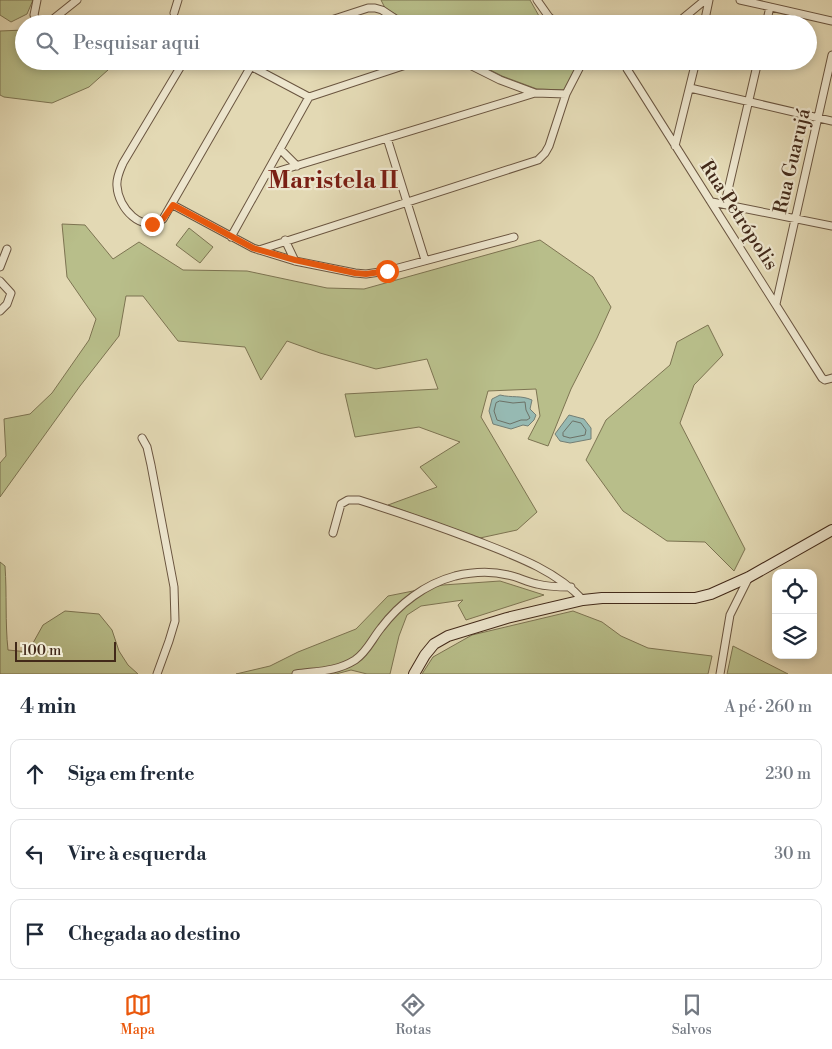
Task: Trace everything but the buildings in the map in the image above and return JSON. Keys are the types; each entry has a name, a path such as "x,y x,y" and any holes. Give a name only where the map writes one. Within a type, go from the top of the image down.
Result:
{"main road":[{"path":"414,674 434,644 448,636 507,618 583,600 602,598 695,598 712,594 749,577 832,530"}],"street":[{"path":"35,15 37,0"},
{"path":"58,15 77,0"},
{"path":"174,13 178,0"},
{"path":"537,0 548,15"},
{"path":"686,15 704,0"},
{"path":"706,15 709,0"},
{"path":"740,0 805,15"},
{"path":"768,15 770,7"},
{"path":"347,15 368,8 375,8 387,15"},
{"path":"817,18 832,21"},
{"name":"Rua Guarujá","path":"776,304 832,55"},
{"path":"179,70 118,174 119,198 124,208 132,217 142,222 152,224 159,222 173,205 249,70"},
{"path":"263,70 310,97"},
{"path":"231,237 310,97 391,70"},
{"path":"480,70 500,80 535,93 566,94"},
{"path":"259,250 285,240 538,160 549,146 566,94 578,70"},
{"name":"Rua Petrópolis","path":"628,70 822,378 829,379"},
{"path":"675,146 694,70"},
{"path":"726,204 756,70"},
{"path":"690,88 832,121"},
{"path":"266,175 535,93"},
{"path":"387,138 425,260"},
{"path":"280,150 297,166"},
{"path":"712,202 832,226"},
{"path":"173,205 248,246 259,250 295,260 366,274 387,271 514,237"},
{"path":"285,240 295,260"},
{"path":"0,267 7,249"},
{"path":"0,281 11,293 7,304 0,311"},
{"path":"142,438 147,447 151,465 174,587 175,620 157,674"},
{"path":"334,533 341,504 348,500 359,500 508,552 572,587 583,600"},
{"path":"296,674 338,669 355,660 368,648 386,623 412,596 454,576 481,573 499,574 538,585 572,587"},
{"path":"720,674 730,615 749,577"}],"green space":[{"path":"0,0 33,0 27,14 15,15 15,20 11,22 0,15"},
{"path":"381,0 530,0 538,15 397,15 385,8"},
{"path":"15,30 15,70 108,70 89,87 52,103 4,97 0,95 0,31"},
{"path":"490,70 574,70 564,90 537,89"},
{"path":"62,224 85,225 113,259 139,242 183,270 247,271 327,288 364,289 540,240 593,277 611,307 571,389 548,446 528,439 540,416 536,389 488,391 481,417 537,512 517,530 480,538 388,505 437,487 420,467 460,442 419,427 355,437 345,394 438,389 427,359 376,369 320,353 287,341 261,380 245,347 178,341 143,296 126,296 119,336 80,386 0,497 0,463 6,456 4,419 30,414 52,393 89,340 96,319 67,277"},
{"path":"189,228 213,247 200,263 176,245"},
{"path":"708,325 723,355 694,385 680,423 745,549 734,571 705,542 667,541 623,511 586,460 606,420 670,365 677,342"},
{"path":"0,562 5,566 8,650 28,652 43,625 65,611 99,614 112,630 119,651 128,665 138,674 0,674"},
{"path":"500,581 544,595 466,620 458,605 463,600 421,606 407,615 399,636 390,674 367,674 351,670 336,674 236,674 270,666 298,652 356,629 388,596 443,585"},
{"path":"573,611 602,622 621,636 648,648 712,656 708,674 422,674 433,657 472,635"},
{"path":"733,646 788,674 727,674"}],"water":[{"path":"500,395 532,400 530,409 536,415 534,420 528,426 523,425 511,429 493,424 489,411 492,399"},
{"path":"569,415 584,419 591,428 591,439 570,443 560,441 555,434"}],"district":[{"name":"Maristela II","path":"333,181"}],"route":[{"path":"152,224 163,219 173,205 248,246 259,250 355,273 366,274 387,271"}]}
